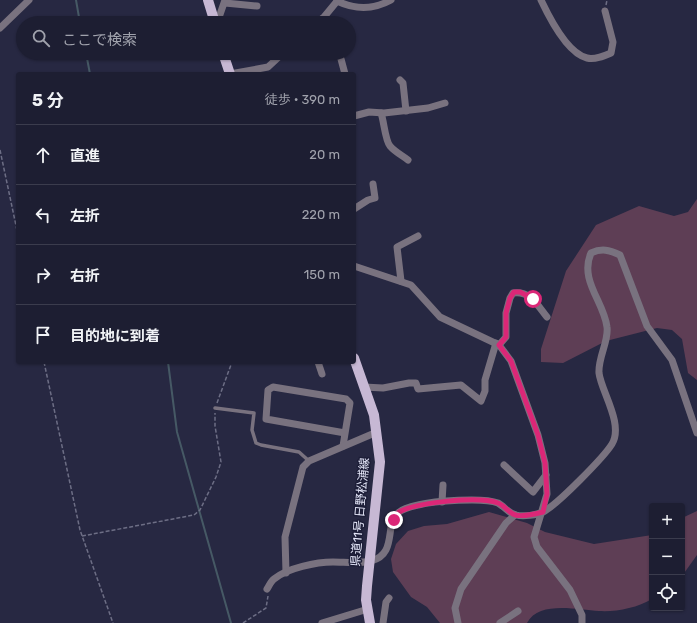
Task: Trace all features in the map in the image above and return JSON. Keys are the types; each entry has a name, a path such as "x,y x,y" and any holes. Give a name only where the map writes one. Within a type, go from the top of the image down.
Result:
{"main road":[{"path":"208,0 214,16"},
{"path":"225,60 229,72"},
{"name":"県道11号 日野松浦線","path":"356,364 374,415 380,462 369,562 368,609 370,623"}],"street":[{"path":"0,28 29,0"},
{"path":"325,16 338,0 351,7 368,8 382,5 391,0"},
{"path":"541,0 551,21 572,49 587,58 602,57 611,53 613,42 605,11"},
{"path":"219,16 225,2 257,6"},
{"path":"241,72 268,67 276,60"},
{"path":"341,60 344,72"},
{"path":"400,80 403,83 406,111"},
{"path":"356,115 369,112 381,113 428,108 445,103"},
{"path":"381,113 386,131 386,139 390,146 408,160"},
{"path":"356,208 368,200 376,198 373,184"},
{"path":"401,281 397,247 418,236"},
{"path":"267,589 274,579 286,573 320,563 369,562 377,559 384,554 390,538 394,520 398,513 418,505 482,500 499,503 515,515 532,515 543,512 556,502 612,443 615,425 610,402 599,373 607,328 588,276 587,262 590,254 599,250 610,250 620,255 647,326 672,360 697,433"},
{"path":"356,267 411,285 421,294 440,317 497,344 511,361 538,435 545,463 547,494 543,512 534,538 537,547 570,590 582,615 582,623"},
{"path":"364,387 383,388 409,383 416,383 418,389 461,386 481,401 485,392 485,380 497,344 506,337 506,313 510,298 514,292 520,292 533,299 547,317"},
{"path":"319,364 322,374"},
{"path":"343,446 350,403 346,399 273,387 268,390 266,419 345,433"},
{"path":"286,573 285,537 303,467 309,461 377,432"},
{"path":"504,465 534,492 546,475"},
{"path":"442,502 443,485"},
{"path":"458,623 455,608 461,589 506,524 515,515"},
{"path":"383,623 386,602 389,598"},
{"path":"322,623 347,619 368,609"},
{"path":"500,623 518,611"}],"lane":[{"path":"215,408 254,413 252,430 256,442 261,445 299,452 309,461"}],"path":[{"path":"0,150 16,226"},
{"path":"44,364 80,530 113,623"},
{"path":"82,536 194,514 200,510 216,477 221,462 215,426 215,408 231,364"},
{"path":"243,623 266,608 268,601 267,589"}],"shaded area":[{"path":"697,199 697,380 688,373 682,339 672,330 657,328 606,341 563,363 541,362 541,349 566,271 596,225 639,206 674,216 688,212"},
{"path":"697,511 697,555 685,572 685,539 685,517"},
{"path":"489,512 527,523 545,532 594,544 649,535 649,600 626,609 612,611 570,608 550,609 540,611 527,623 440,623 427,607 411,597 393,572 391,559 396,544 408,531 424,526 447,524"}],"waterway":[{"path":"76,0 79,16"},
{"path":"87,60 90,72"},
{"path":"168,364 177,432 231,623"}],"route":[{"path":"394,520 398,513 418,505 458,501 482,500 499,503 515,515 532,515 543,512 547,494 545,463 538,435 511,361 499,345 506,337 506,313 510,298 514,292 520,292 533,299"}]}
